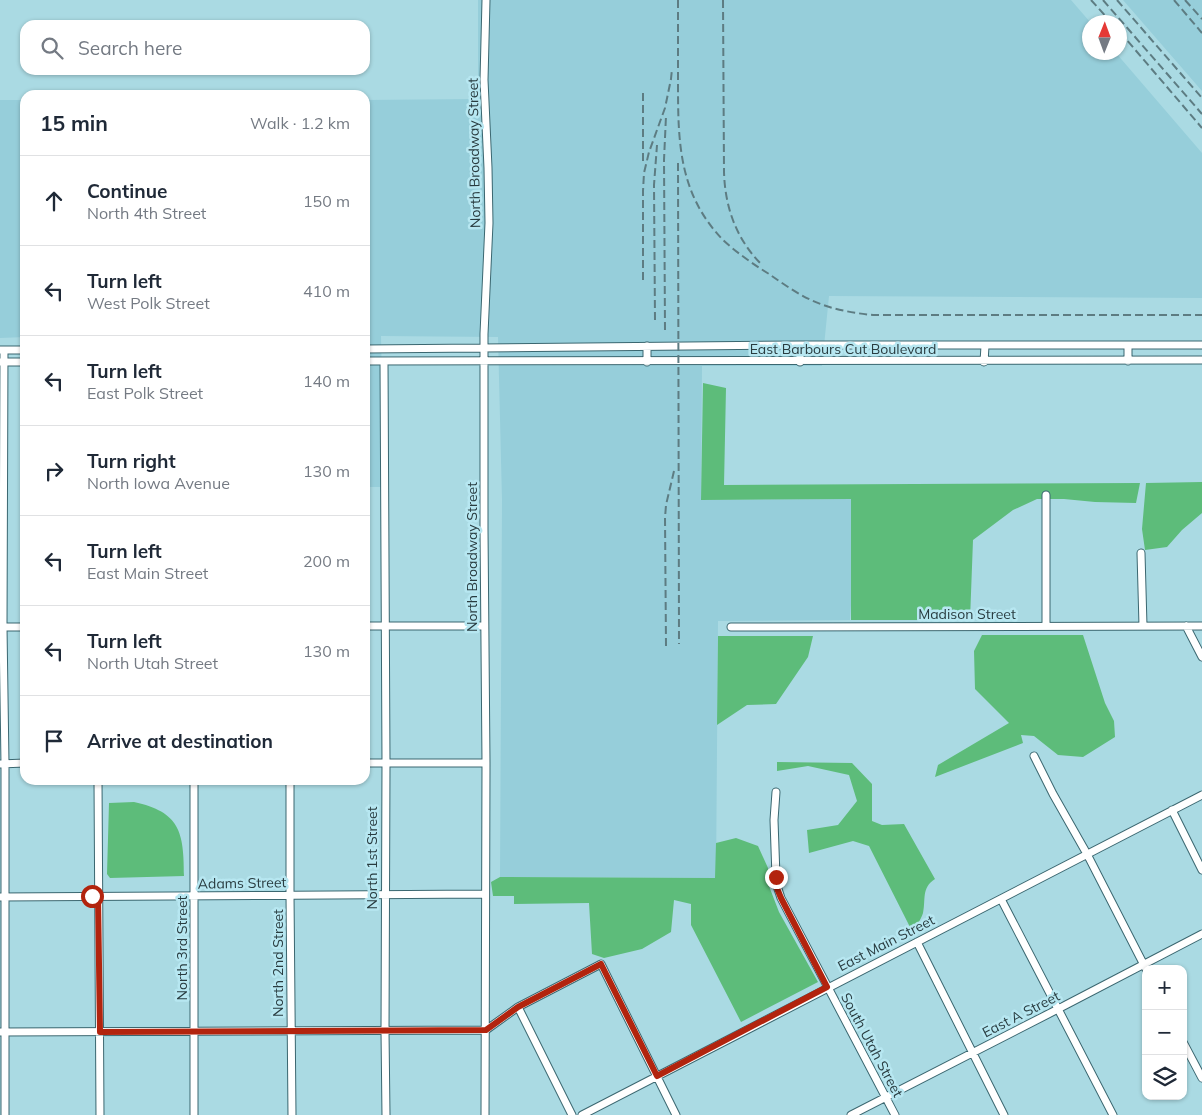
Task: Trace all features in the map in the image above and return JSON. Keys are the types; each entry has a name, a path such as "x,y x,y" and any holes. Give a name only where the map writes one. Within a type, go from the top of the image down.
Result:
{"street":[{"name":"North Broadway Street","path":"485,1115 484,347 488,223 488,168 484,80 486,0"},
{"path":"800,345 800,362"},
{"name":"East Barbours Cut Boulevard","path":"370,348 1202,345"},
{"path":"647,346 647,362"},
{"path":"984,362 985,346"},
{"path":"1128,346 1128,360"},
{"path":"5,1115 1,627 2,350 20,350"},
{"name":"East Barbours Cut Boulevard","path":"370,362 984,362 1202,360"},
{"name":"North 1st Street","path":"384,361 386,763 384,1030 386,1115"},
{"path":"2,362 20,362"},
{"path":"1046,495 1046,626"},
{"path":"1141,553 1143,626"},
{"path":"370,626 484,626"},
{"path":"1186,626 1202,658"},
{"name":"Madison Street","path":"731,627 1202,626"},
{"path":"1,627 20,627"},
{"path":"1034,756 1143,965"},
{"path":"370,763 486,763"},
{"path":"3,764 20,764"},
{"path":"98,785 100,1115"},
{"name":"North 3rd Street","path":"194,785 194,1115"},
{"name":"North 2nd Street","path":"290,785 292,1115"},
{"name":"South Utah Street","path":"776,792 774,820 776,886 895,1115"},
{"name":"East Main Street","path":"582,1115 1202,795"},
{"path":"1172,810 1202,870"},
{"name":"Adams Street","path":"3,897 485,894"},
{"path":"1001,898 1113,1115"},
{"name":"East A Street","path":"1146,965 1202,934"},
{"path":"917,942 1004,1115"},
{"path":"3,1032 486,1030 518,1007 601,964 676,1115"},
{"name":"East A Street","path":"852,1115 1142,967"},
{"path":"518,1007 572,1115"},
{"path":"1187,1050 1202,1078"}],"shaded area":[{"path":"478,0 1071,0 1084,15 1082,15 1082,60 1122,60 1202,153 1202,298 829,296 822,366 702,366 701,500 851,499 850,620 718,621 716,878 500,877 502,500 498,337 381,336 384,487 370,487 370,100 478,99"},
{"path":"1123,0 1202,0 1202,91"},
{"path":"0,100 20,100 20,337 0,338"}],"green space":[{"path":"703,383 726,388 724,485 1140,483 1136,503 1037,499 1013,510 973,540 970,620 851,620 851,499 701,500"},
{"path":"1202,482 1202,513 1182,530 1167,547 1145,550 1142,529 1146,483"},
{"path":"982,635 1083,635 1105,703 1114,721 1115,737 1083,757 1058,755 1034,736 1021,735 1023,743 935,777 938,765 1009,723 975,689 974,651"},
{"path":"718,636 813,636 808,657 776,704 747,705 717,725"},
{"path":"777,762 852,763 872,784 872,821 882,825 904,824 935,879 926,890 923,913 912,931 869,846 853,841 809,853 807,830 838,825 857,801 849,775 808,766 777,771"},
{"path":"134,802 161,812 170,818 176,826 183,847 184,876 110,878 107,874 109,803"},
{"path":"736,838 758,846 768,868 769,886 779,912 818,982 741,1022 691,925 691,904 674,900 671,932 642,949 604,958 592,954 589,903 514,904 514,896 493,896 491,882 500,877 715,878 716,843"}],"railway":[{"path":"678,0 679,127 684,167 689,186 697,205 708,223 723,240 745,258 795,291 826,306 849,312 873,315 1202,315"},
{"path":"723,0 725,185 730,210 739,233 745,244 762,265"},
{"path":"1091,0 1105,15"},
{"path":"1103,0 1202,114"},
{"path":"1117,0 1202,98"},
{"path":"1174,0 1202,33"},
{"path":"1185,0 1202,19"},
{"path":"1127,40 1202,128"},
{"path":"643,280 644,173 649,152 665,108 672,69"},
{"path":"643,92 643,161"},
{"path":"665,330 664,160 666,116"},
{"path":"655,320 654,185 657,145"},
{"path":"678,163 679,644"},
{"path":"666,646 665,518 674,471"}],"route":[{"path":"92,896 98,896 100,1032 486,1030 518,1007 601,964 657,1076 827,987 781,898 776,886 776,877"}]}
